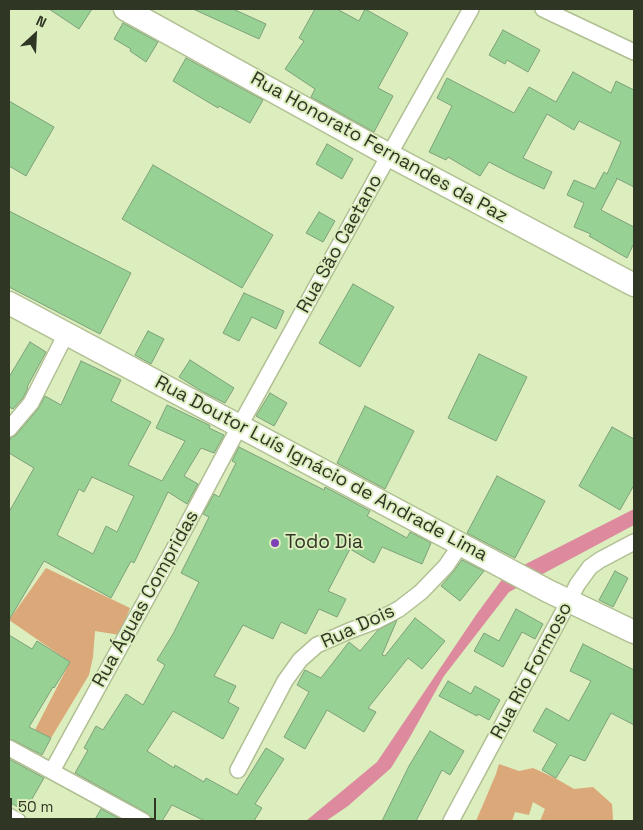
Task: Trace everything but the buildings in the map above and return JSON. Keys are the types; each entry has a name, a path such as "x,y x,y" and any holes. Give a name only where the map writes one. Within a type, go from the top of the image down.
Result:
{"main road":[{"name":"Rua Honorato Fernandes da Paz","path":"125,9 389,155 634,284"},
{"name":"Rua Doutor Luís Ignácio de Andrade Lima","path":"9,303 548,591 634,632"}],"street":[{"name":"Rua São Caetano","path":"239,427 471,9"},
{"path":"543,9 634,52"},
{"path":"9,430 31,403 66,334"},
{"name":"Rua Águas Compridas","path":"52,771 239,427"},
{"name":"Rua Rio Formoso","path":"451,821 576,585 590,567 634,542"},
{"name":"Rua Dois","path":"238,770 285,681 300,660 317,645 376,621 399,609 420,592 446,566 461,544"},
{"path":"9,748 143,821"},
{"path":"9,816 18,821"}],"shaded area":[{"path":"634,509 634,525 509,592 444,676 391,768 348,806 326,821 306,821 377,762 476,615 506,574"},
{"path":"46,568 130,608 120,635 95,631 93,657 89,675 51,738 35,730 70,662 9,620"},
{"path":"499,764 519,771 533,768 574,789 593,787 612,804 613,820 540,821 545,809 533,802 529,815 515,812 512,821 476,821"}],"place":[{"name":"Todo Dia","path":"275,543"}]}
